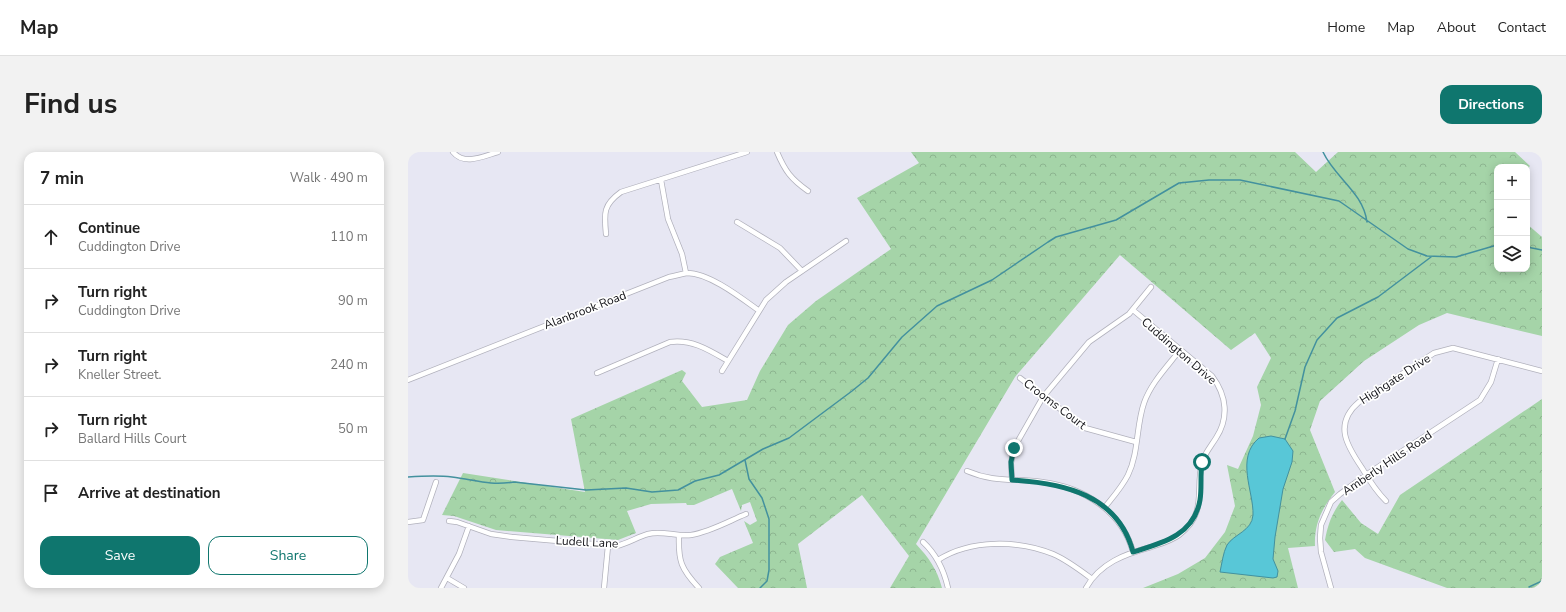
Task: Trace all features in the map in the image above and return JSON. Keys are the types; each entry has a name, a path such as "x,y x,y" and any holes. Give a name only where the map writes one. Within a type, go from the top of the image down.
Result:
{"street":[{"path":"453,152 460,158 467,160 498,152"},
{"path":"606,234 605,212 611,199 622,192 747,152"},
{"path":"777,152 784,168 792,178 808,191"},
{"path":"661,180 668,219 682,254 686,273"},
{"path":"737,222 780,248 802,271"},
{"path":"722,371 758,310 766,300 802,271 846,241"},
{"name":"Alanbrook Road","path":"408,380 669,277 686,273 703,277 716,283 758,310"},
{"path":"1012,480 1011,462 1014,448 1043,397 1089,342 1133,310 1151,287"},
{"name":"Cuddington Drive","path":"1086,588 1092,579 1106,565 1133,552 1178,536 1192,520 1200,499 1202,462 1220,431 1225,415 1224,398 1218,384 1212,376 1133,310"},
{"path":"597,373 670,342 679,341 696,344 728,361"},
{"name":"Highgate Drive","path":"1386,501 1378,493 1347,444 1344,434 1346,419 1353,407 1434,353 1453,348 1542,371"},
{"path":"1105,507 1122,486 1128,474 1140,418 1148,392 1180,350"},
{"name":"Amberly Hills Road","path":"1331,588 1321,552 1321,525 1331,502 1366,475 1480,400 1491,382 1498,359"},
{"name":"Crooms Court","path":"1020,378 1085,428 1136,442"},
{"path":"967,471 996,480 1012,480 1060,485 1076,491 1105,507 1125,530 1133,552"},
{"path":"408,522 423,520 436,482"},
{"name":"Ludell Lane","path":"448,521 457,522 491,534 608,546 623,544 657,532 679,535 699,533 746,514"},
{"path":"441,588 459,554 469,526"},
{"path":"679,535 678,549 681,566 685,573 699,588"},
{"path":"923,542 938,560 946,576 948,588"},
{"path":"938,560 948,553 980,546 998,544 1021,546 1054,555 1078,568 1092,579"},
{"path":"604,588 608,546"},
{"path":"447,578 464,588"}],"green space":[{"path":"911,152 1295,152 1316,172 1338,152 1515,152 1528,164 1494,164 1494,272 1530,272 1530,227 1542,237 1542,336 1447,313 1419,325 1364,361 1320,401 1310,430 1335,492 1326,504 1317,523 1315,546 1288,548 1298,588 1143,588 1178,574 1205,558 1225,532 1235,506 1227,465 1238,469 1253,436 1261,405 1257,387 1271,358 1255,333 1231,350 1120,255 1015,377 916,544 932,564 938,575 942,588 890,588 909,556 862,495 798,544 807,588 738,588 715,564 720,557 753,543 744,521 750,525 757,521 750,502 742,505 741,511 732,489 694,505 687,505 686,503 651,504 627,511 636,533 618,540 496,530 454,516 442,515 463,473 585,492 571,419 682,370 686,373 682,381 702,407 747,400 760,371 788,325 816,301 891,249 857,198 919,163"},
{"path":"1542,399 1542,588 1447,588 1365,558 1355,549 1334,552 1325,540 1331,519 1342,500 1361,523 1378,534 1400,495"}],"water":[{"path":"1271,436 1285,439 1293,451 1292,462 1283,489 1275,537 1273,559 1278,571 1277,577 1273,578 1220,572 1227,545 1250,525 1252,520 1253,506 1247,475 1248,455 1252,446 1259,438"}],"waterway":[{"path":"1323,152 1334,170 1360,202 1367,222"},
{"path":"408,477 441,476 490,483 514,482 586,490 626,488 652,492 678,490 695,481 719,475 763,449 789,438 852,391 868,378 902,337 937,306 992,280 1056,237 1116,220 1179,183 1209,180 1240,180 1339,201 1408,249 1427,256 1456,257 1494,246"},
{"path":"1530,248 1542,250"},
{"path":"1285,439 1295,411 1305,367 1317,340 1337,318 1378,297 1431,257"},
{"path":"745,460 749,479 762,498 769,519 769,570 767,581 760,588"},
{"path":"1529,587 1542,581"}],"route":[{"path":"1014,448 1011,462 1012,480 1060,485 1076,491 1105,507 1125,530 1133,552 1171,540 1178,536 1187,527 1199,505 1202,462"}]}
